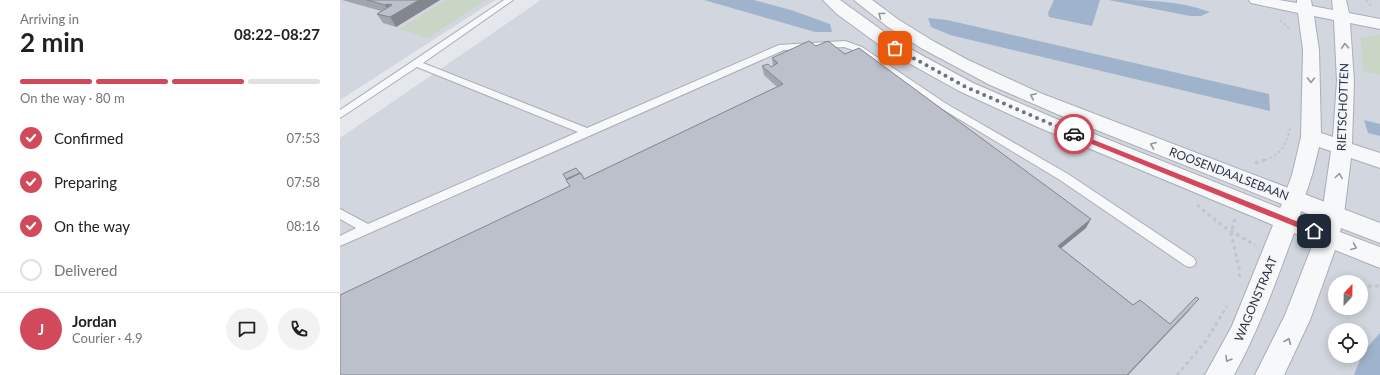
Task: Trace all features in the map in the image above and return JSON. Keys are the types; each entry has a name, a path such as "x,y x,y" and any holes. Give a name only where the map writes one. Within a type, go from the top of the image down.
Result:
{"street":[{"name":"ROOSENDAALSEBAAN","path":"831,0 843,11 895,48 966,87 1047,123 1240,202 1290,210"},
{"name":"ROOSENDAALSEBAAN","path":"862,0 916,39 977,71 1044,102 1246,180 1290,210"},
{"path":"1256,0 1305,3 1380,14"},
{"path":"1305,3 1312,50 1311,137 1302,174 1290,210 1330,225 1380,233"},
{"path":"1340,8 1380,24"},
{"name":"RIETSCHOTTEN","path":"1330,225 1343,148 1346,81 1340,8"},
{"path":"1311,137 1380,162"},
{"name":"WAGONSTRAAT","path":"1219,375 1242,335 1256,302 1290,210"},
{"path":"1330,225 1380,258"},
{"path":"1269,375 1288,340 1314,278 1330,225"}],"lane":[{"path":"340,115 509,0"},
{"path":"340,241 782,47 845,44 859,50 942,105 1064,177 1190,262"},
{"path":"416,63 587,132"},
{"path":"340,213 366,229"}],"path":[{"path":"1277,15 1291,31"},
{"path":"1246,180 1251,164 1268,160 1283,149 1290,123"},
{"path":"1238,286 1240,272 1231,233 1240,202"},
{"path":"1368,286 1380,286"},
{"path":"1177,375 1205,342 1231,299"}],"shaded area":[{"path":"340,0 495,0 340,100"},
{"path":"541,0 1380,0 1380,375 340,375 340,138"}],"green space":[{"path":"446,0 486,0 428,38 399,29"},
{"path":"1380,35 1380,75 1363,71 1361,38"}],"water":[{"path":"704,0 754,0 791,10 830,24 832,32 815,32"},
{"path":"1054,0 1100,0 1092,26 1049,17 1048,13"},
{"path":"1109,0 1173,3 1210,12 1201,16 1190,16"},
{"path":"928,18 947,20 1269,94 1270,111 950,35 931,27"},
{"path":"1364,120 1380,124 1380,136 1368,133"},
{"path":"1380,333 1380,375 1354,375 1359,363 1368,363 1368,346"}],"building":[{"path":"367,0 419,0 390,17 377,14 392,5 385,5"},
{"path":"809,41 816,46 828,41 845,54 859,48 1091,219 1058,246 1133,305 1140,300 1170,324 1196,297 1199,299 1127,375 340,375 340,295 570,186 566,180 581,173 584,179 783,84 762,66 768,64 771,67 778,63 772,58"},
{"path":"576,168 580,173 566,179 563,174"}],"way so far":[{"path":"895,48 966,87 1074,134"}],"route":[{"path":"1074,134 1314,231"}]}
